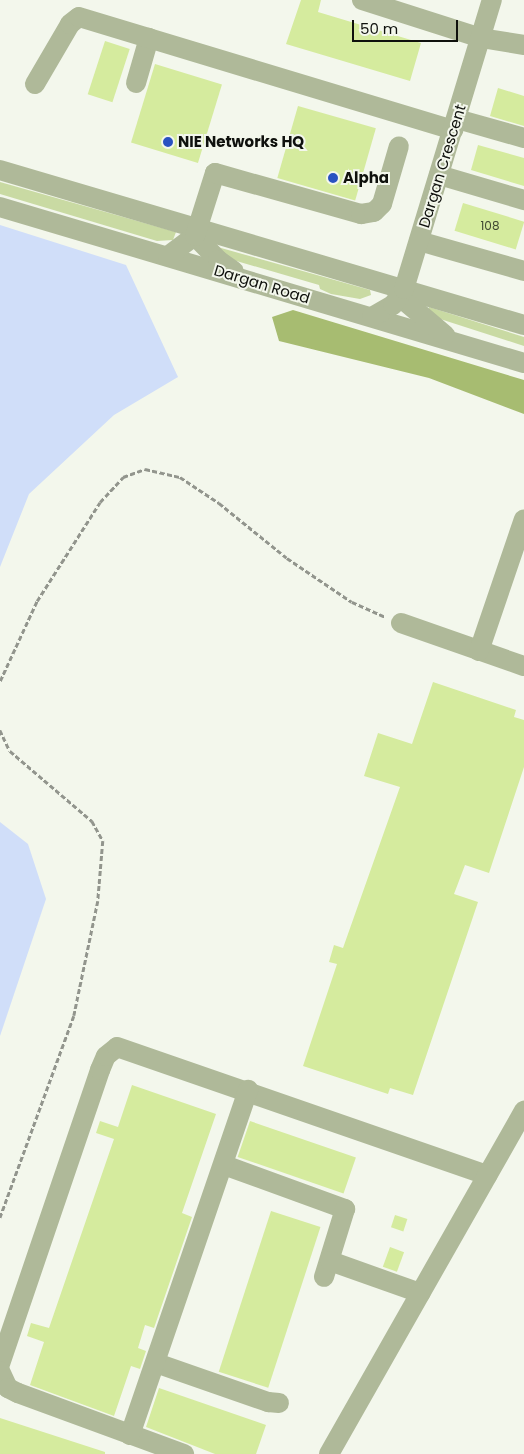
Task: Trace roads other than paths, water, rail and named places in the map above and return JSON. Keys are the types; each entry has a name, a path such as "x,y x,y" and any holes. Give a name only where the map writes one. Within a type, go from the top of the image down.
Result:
{"street":[{"path":"362,0 481,38 524,45"},
{"name":"Dargan Crescent","path":"402,293 492,0"},
{"path":"35,84 74,19 83,18 455,125 524,138"},
{"path":"136,83 149,38"},
{"path":"168,256 196,232 215,173 361,214 374,212 382,204 399,146"},
{"path":"0,170 196,232 402,293 524,325"},
{"path":"439,175 524,200"},
{"name":"Dargan Road","path":"0,207 524,363"},
{"path":"196,232 218,260 249,280"},
{"path":"419,241 524,271"},
{"path":"372,317 402,293"},
{"path":"402,293 454,342"},
{"path":"479,651 524,519"},
{"path":"401,623 524,666"},
{"path":"0,1364 106,1056 112,1049 125,1047 487,1175"},
{"path":"130,1435 224,1165 248,1090"},
{"path":"328,1454 524,1110"},
{"path":"224,1165 342,1206 345,1215 329,1262 420,1293"},
{"path":"156,1363 279,1403"},
{"path":"0,1371 8,1388 18,1393 184,1454"}],"water":[{"path":"0,225 126,265 178,377 114,415 29,494 0,567"},
{"path":"0,822 28,844 46,899 0,1036"}],"place":[{"name":"NIE Networks HQ","path":"168,142"},
{"name":"Alpha","path":"333,178"}]}
